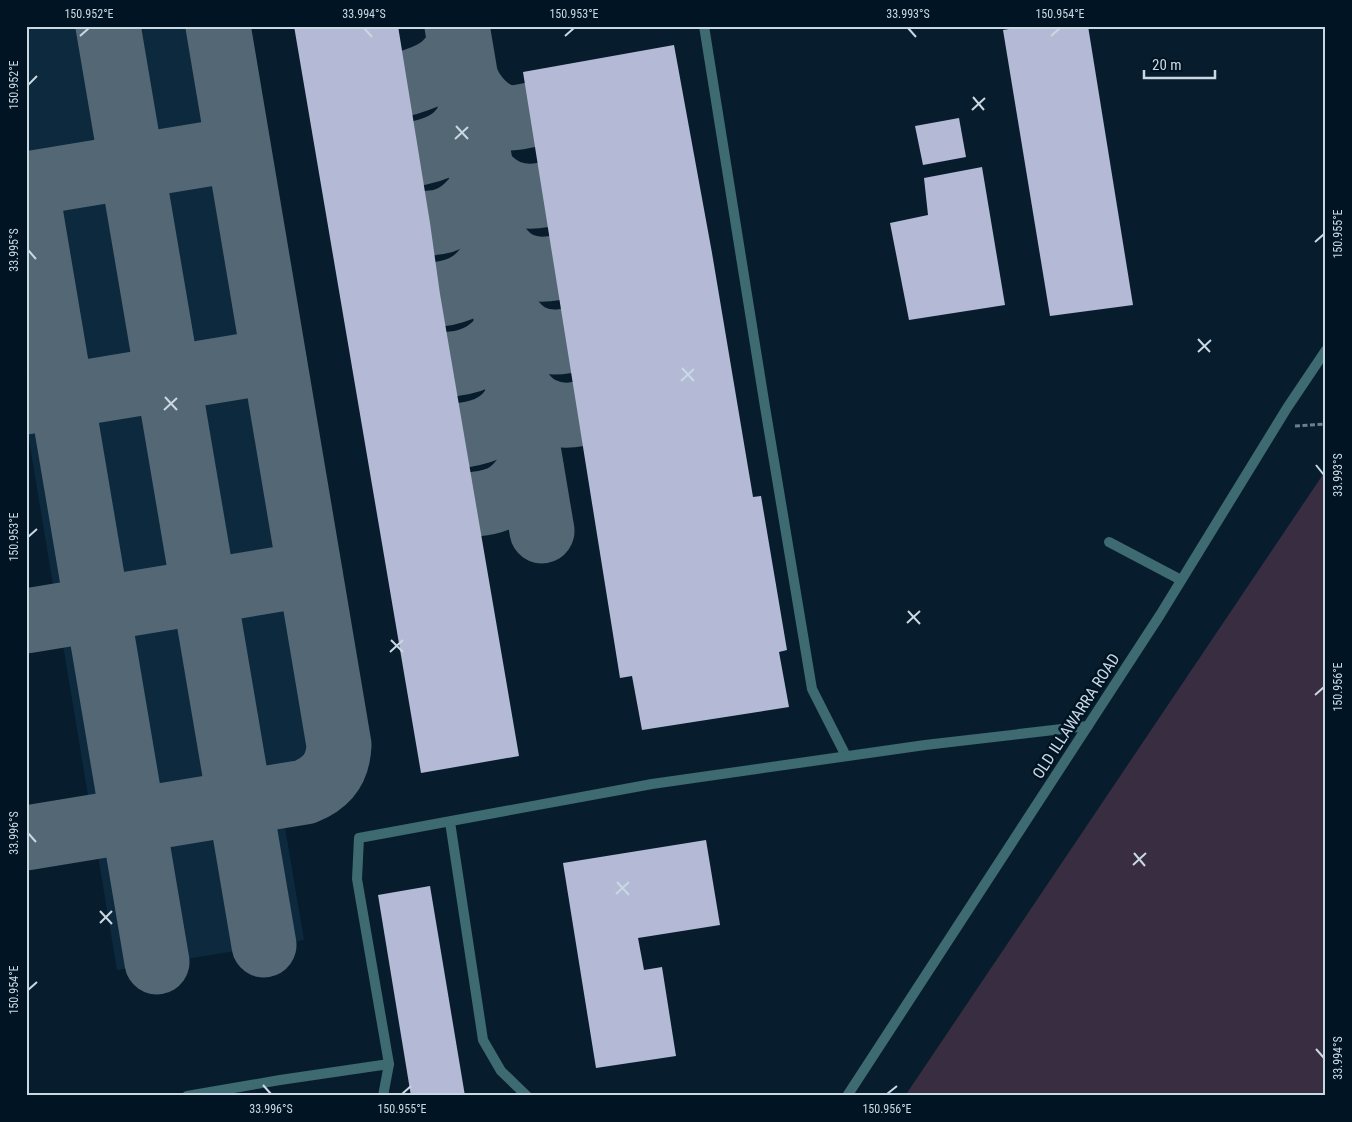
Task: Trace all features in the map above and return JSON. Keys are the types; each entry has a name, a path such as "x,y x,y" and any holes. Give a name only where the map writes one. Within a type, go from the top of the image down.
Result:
{"street":[{"path":"704,26 812,689 846,756"},
{"name":"OLD ILLAWARRA ROAD","path":"847,1096 1182,580 1275,428 1326,350"},
{"path":"1108,542 1182,580"},
{"path":"383,1096 389,1064 357,879 359,838 652,784 925,745 1088,726"},
{"path":"450,822 483,1040 501,1071 527,1096"},
{"path":"187,1096 389,1064"}],"path":[{"path":"1275,428 1326,424"}],"shaded area":[{"path":"26,26 233,26 356,763 328,803 295,808 284,822 304,940 117,970 26,422"},
{"path":"1326,470 1326,1096 905,1096"}],"building":[{"path":"294,26 398,26 440,294 519,756 421,773"},
{"path":"1028,26 1088,26 1133,305 1050,316 1003,30"},
{"path":"674,45 712,253 753,497 761,496 787,650 779,652 789,707 642,730 632,676 620,678 523,72"},
{"path":"959,118 966,157 923,165 915,126"},
{"path":"982,167 1005,305 909,320 890,223 928,215 924,178"},
{"path":"706,840 720,925 638,938 644,970 662,967 676,1056 596,1068 563,863"},
{"path":"430,886 465,1096 411,1096 378,895"}],"taxiway":[{"path":"108,26 264,945"},
{"path":"26,838 305,792 325,780 334,768 338,754 339,745 218,26"},
{"path":"457,26 542,531"},
{"path":"407,83 438,70 450,60 459,45"},
{"path":"465,77 477,98 488,109 510,118 530,115"},
{"path":"419,153 450,141 462,130 471,114"},
{"path":"26,184 238,149"},
{"path":"480,169 493,183 507,192 524,196 543,195"},
{"path":"26,186 157,962"},
{"path":"430,223 447,220 462,212 484,186"},
{"path":"492,235 510,259 518,264 534,269 555,268"},
{"path":"440,294 458,290 472,282 485,270 495,255"},
{"path":"504,307 515,324 529,336 546,341 566,341"},
{"path":"452,364 470,361 485,354 498,343 508,328"},
{"path":"26,402 274,361"},
{"path":"517,383 527,399 534,405 559,415 578,414"},
{"path":"464,435 482,431 498,423 510,412 519,396"},
{"path":"476,504 486,503 509,493 531,467"},
{"path":"26,621 310,574"}]}
